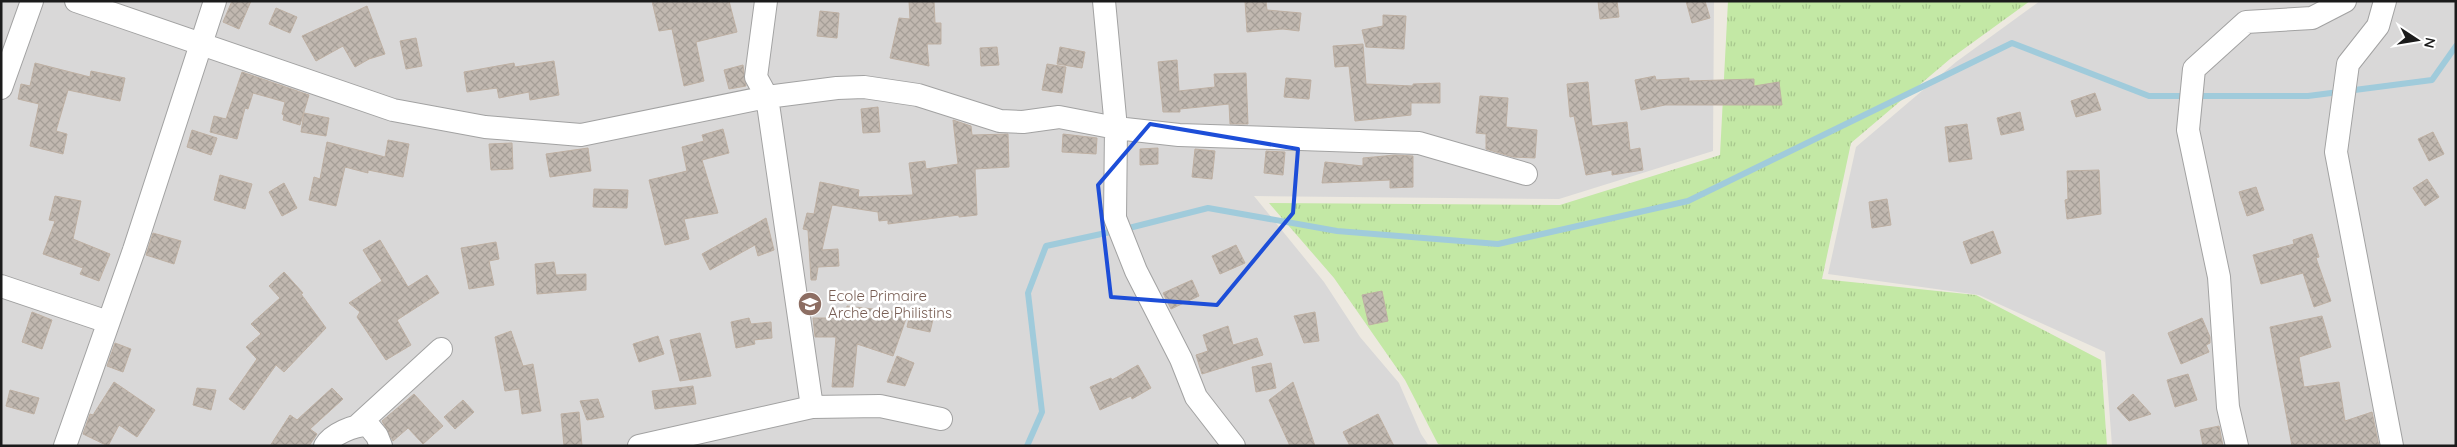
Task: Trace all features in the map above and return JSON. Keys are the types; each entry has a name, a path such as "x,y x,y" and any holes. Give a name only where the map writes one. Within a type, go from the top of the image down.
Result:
{"street":[{"path":"1,88 32,1"},
{"path":"76,1 393,110 485,127 581,135 767,97 837,88 864,87 918,95 1000,121 1023,122 1059,117 1116,128 1179,135 1418,143 1526,174"},
{"path":"65,446 215,1"},
{"path":"766,1 756,77 767,97 812,407"},
{"path":"1104,1 1116,128 1115,218 1125,246 1181,359 1196,397 1234,446"},
{"path":"2237,446 2228,407 2219,278 2188,130 2194,69 2246,22 2312,18 2344,1"},
{"path":"2385,1 2378,26 2348,64 2336,152 2392,446"},
{"path":"1,286 108,322"},
{"path":"325,446 328,440 358,425 441,349"},
{"path":"639,446 812,407 880,406 941,419"},
{"path":"358,425 368,426 381,446"}],"highlighted area":[{"path":"1150,124 1298,149 1293,213 1217,305 1111,297 1098,185"}],"shaded area":[{"path":"1,1 1714,1 1713,151 1559,199 1254,196 1324,282 1360,337 1399,383 1421,434 1429,446 1,446"},
{"path":"2040,1 2456,1 2456,446 2112,446 2105,352 1979,295 1828,274 1856,147 1956,62"}],"green space":[{"path":"1728,1 2030,1 1950,59 1851,143 1822,279 1976,295 2101,360 2107,446 1448,446 1438,444 1405,380 1334,278 1269,203 1560,205 1720,155"}],"building":[{"path":"232,1 251,1 239,29 223,22"},
{"path":"652,1 729,1 737,32 696,42 704,81 684,86 672,29 659,31"},
{"path":"909,1 934,1 935,23 941,23 941,44 927,44 929,66 890,58 899,18 910,19"},
{"path":"1245,1 1266,1 1267,10 1301,13 1299,31 1283,29 1247,32"},
{"path":"1598,1 1617,1 1619,17 1600,19"},
{"path":"1686,1 1705,1 1710,18 1692,23"},
{"path":"367,6 385,54 369,59 355,67 343,46 316,61 302,36"},
{"path":"276,8 297,17 290,33 269,24"},
{"path":"820,11 839,13 837,38 817,36"},
{"path":"1383,15 1406,16 1404,49 1366,47 1362,30 1383,26"},
{"path":"416,38 422,66 406,69 400,41"},
{"path":"1363,44 1366,84 1413,86 1413,84 1440,83 1440,103 1411,103 1411,115 1355,121 1349,66 1335,67 1333,46"},
{"path":"997,47 999,65 981,66 980,48"},
{"path":"1060,47 1085,52 1082,68 1057,64"},
{"path":"1177,60 1179,91 1215,87 1214,74 1246,73 1248,124 1230,124 1229,104 1180,109 1180,112 1163,112 1158,62"},
{"path":"554,61 559,95 530,100 529,92 499,98 497,88 467,92 464,72 514,63 515,67"},
{"path":"35,63 90,77 91,71 125,78 120,101 68,90 56,131 67,134 63,154 30,146 39,104 18,99 21,84 30,86"},
{"path":"1047,64 1066,67 1062,93 1042,90"},
{"path":"743,65 746,86 729,89 724,70"},
{"path":"242,72 309,95 300,125 283,120 284,115 282,114 285,102 253,93 248,109 245,108 237,139 210,132 214,116 226,119"},
{"path":"1655,76 1656,80 1689,78 1689,81 1754,79 1754,86 1779,82 1782,105 1665,105 1641,110 1635,80"},
{"path":"1286,78 1311,80 1309,99 1284,97"},
{"path":"1588,82 1592,126 1627,122 1630,150 1640,148 1643,170 1612,175 1612,170 1586,175 1574,116 1570,117 1567,84"},
{"path":"2095,93 2101,110 2076,117 2071,101"},
{"path":"1480,96 1508,98 1506,127 1537,130 1535,158 1513,157 1486,149 1486,134 1476,133"},
{"path":"878,107 880,132 863,133 861,109"},
{"path":"2020,112 2024,130 2001,135 1997,118"},
{"path":"304,113 329,118 326,136 301,132"},
{"path":"953,120 971,126 972,135 1008,134 1009,167 975,169 977,215 959,217 959,215 888,224 888,220 879,221 878,212 832,205 822,250 838,249 839,266 818,267 816,280 811,280 808,230 803,229 807,213 814,214 820,182 859,190 858,197 913,195 909,163 925,161 926,169 958,164"},
{"path":"1967,124 1972,159 1949,162 1945,127"},
{"path":"723,129 729,153 702,160 718,213 684,219 689,239 665,245 649,180 687,171 682,147 704,141 702,135"},
{"path":"192,130 217,138 211,155 187,147"},
{"path":"2433,132 2444,154 2429,161 2418,139"},
{"path":"1063,134 1097,138 1096,154 1062,152"},
{"path":"388,140 409,144 403,177 368,170 368,173 345,167 336,206 309,200 314,177 320,179 327,142 385,157"},
{"path":"512,143 513,169 491,170 489,144"},
{"path":"588,148 591,171 550,177 546,154"},
{"path":"1158,148 1158,164 1140,165 1140,149"},
{"path":"1195,149 1215,151 1212,179 1192,177"},
{"path":"1266,151 1285,152 1283,175 1264,173"},
{"path":"1395,155 1413,156 1413,187 1390,188 1390,180 1322,183 1325,162 1363,166 1363,158"},
{"path":"2099,170 2101,214 2067,219 2065,200 2068,199 2067,171"},
{"path":"220,175 252,184 245,209 214,200"},
{"path":"2427,179 2439,197 2425,206 2413,188"},
{"path":"284,183 297,208 282,216 269,192"},
{"path":"2256,187 2264,210 2247,216 2239,192"},
{"path":"594,189 628,190 627,208 593,207"},
{"path":"55,196 81,201 73,239 110,254 99,281 80,274 83,268 43,254 55,221 49,220"},
{"path":"1887,199 1891,225 1872,228 1869,202"},
{"path":"766,218 774,250 758,256 755,245 710,270 702,254"},
{"path":"1993,231 2001,253 1971,264 1963,242"},
{"path":"153,233 181,241 174,264 146,255"},
{"path":"2312,234 2319,257 2316,258 2331,301 2314,307 2303,273 2261,284 2253,255 2294,244 2293,240"},
{"path":"380,240 408,287 427,275 439,293 397,320 411,345 386,360 357,317 360,312 349,303 382,281 363,250"},
{"path":"496,242 499,259 489,261 494,285 469,289 461,248"},
{"path":"1236,245 1245,263 1220,274 1212,256"},
{"path":"554,262 556,275 586,274 586,290 537,294 535,264"},
{"path":"284,272 303,293 301,294 326,328 284,372 276,365 244,410 229,399 257,359 246,347 261,334 251,324 280,298 269,286"},
{"path":"1192,280 1199,296 1171,309 1163,293"},
{"path":"1382,291 1388,321 1369,325 1362,295"},
{"path":"847,306 908,313 893,356 857,344 853,387 832,387 836,337 815,337 813,318 846,318"},
{"path":"911,310 934,315 930,332 907,327"},
{"path":"32,312 52,320 42,349 22,342"},
{"path":"1315,312 1319,341 1304,343 1294,316"},
{"path":"2322,316 2331,347 2299,357 2304,387 2339,382 2345,421 2372,412 2379,446 2292,446 2270,327"},
{"path":"749,318 751,324 771,322 772,338 754,340 755,344 736,348 731,322"},
{"path":"2202,318 2210,337 2210,343 2206,345 2209,352 2181,364 2168,333"},
{"path":"1228,326 1233,345 1257,338 1263,355 1202,374 1196,355 1208,351 1203,335"},
{"path":"511,331 523,366 533,364 541,411 522,414 519,389 505,391 495,337"},
{"path":"700,333 711,376 680,381 670,340"},
{"path":"658,336 664,354 639,362 633,344"},
{"path":"115,343 131,349 123,372 107,366"},
{"path":"897,356 914,363 905,386 887,382"},
{"path":"1271,363 1276,388 1256,392 1252,367"},
{"path":"1138,365 1151,388 1132,399 1131,396 1100,410 1090,387 1111,378 1112,380"},
{"path":"2188,374 2197,400 2175,407 2167,380"},
{"path":"114,382 155,410 137,437 119,425 108,446 83,434 90,414 93,415"},
{"path":"1293,382 1315,446 1290,446 1269,400"},
{"path":"693,386 696,404 655,409 652,391"},
{"path":"197,388 216,390 211,410 193,405"},
{"path":"332,388 343,399 310,429 317,434 309,446 270,446 290,415 297,420"},
{"path":"10,390 39,398 34,414 6,406"},
{"path":"414,394 443,426 423,444 408,428 393,441 382,421"},
{"path":"2133,394 2151,414 2129,421 2117,408"},
{"path":"598,399 604,417 587,420 580,401"},
{"path":"463,400 474,412 455,429 444,417"},
{"path":"579,412 582,446 564,446 561,414"},
{"path":"1378,414 1394,446 1350,446 1343,432"},
{"path":"2219,426 2223,446 2203,446 2200,430"}],"waterway":[{"path":"1125,229 1208,208 1337,231 1498,244 1688,201 2012,43 2149,96 2308,96 2432,80 2456,46"},
{"path":"1027,446 1042,412 1028,293 1046,246 1115,231"}],"place":[{"name":"Ecole Primaire Arche de Philistins","path":"810,304"}]}
